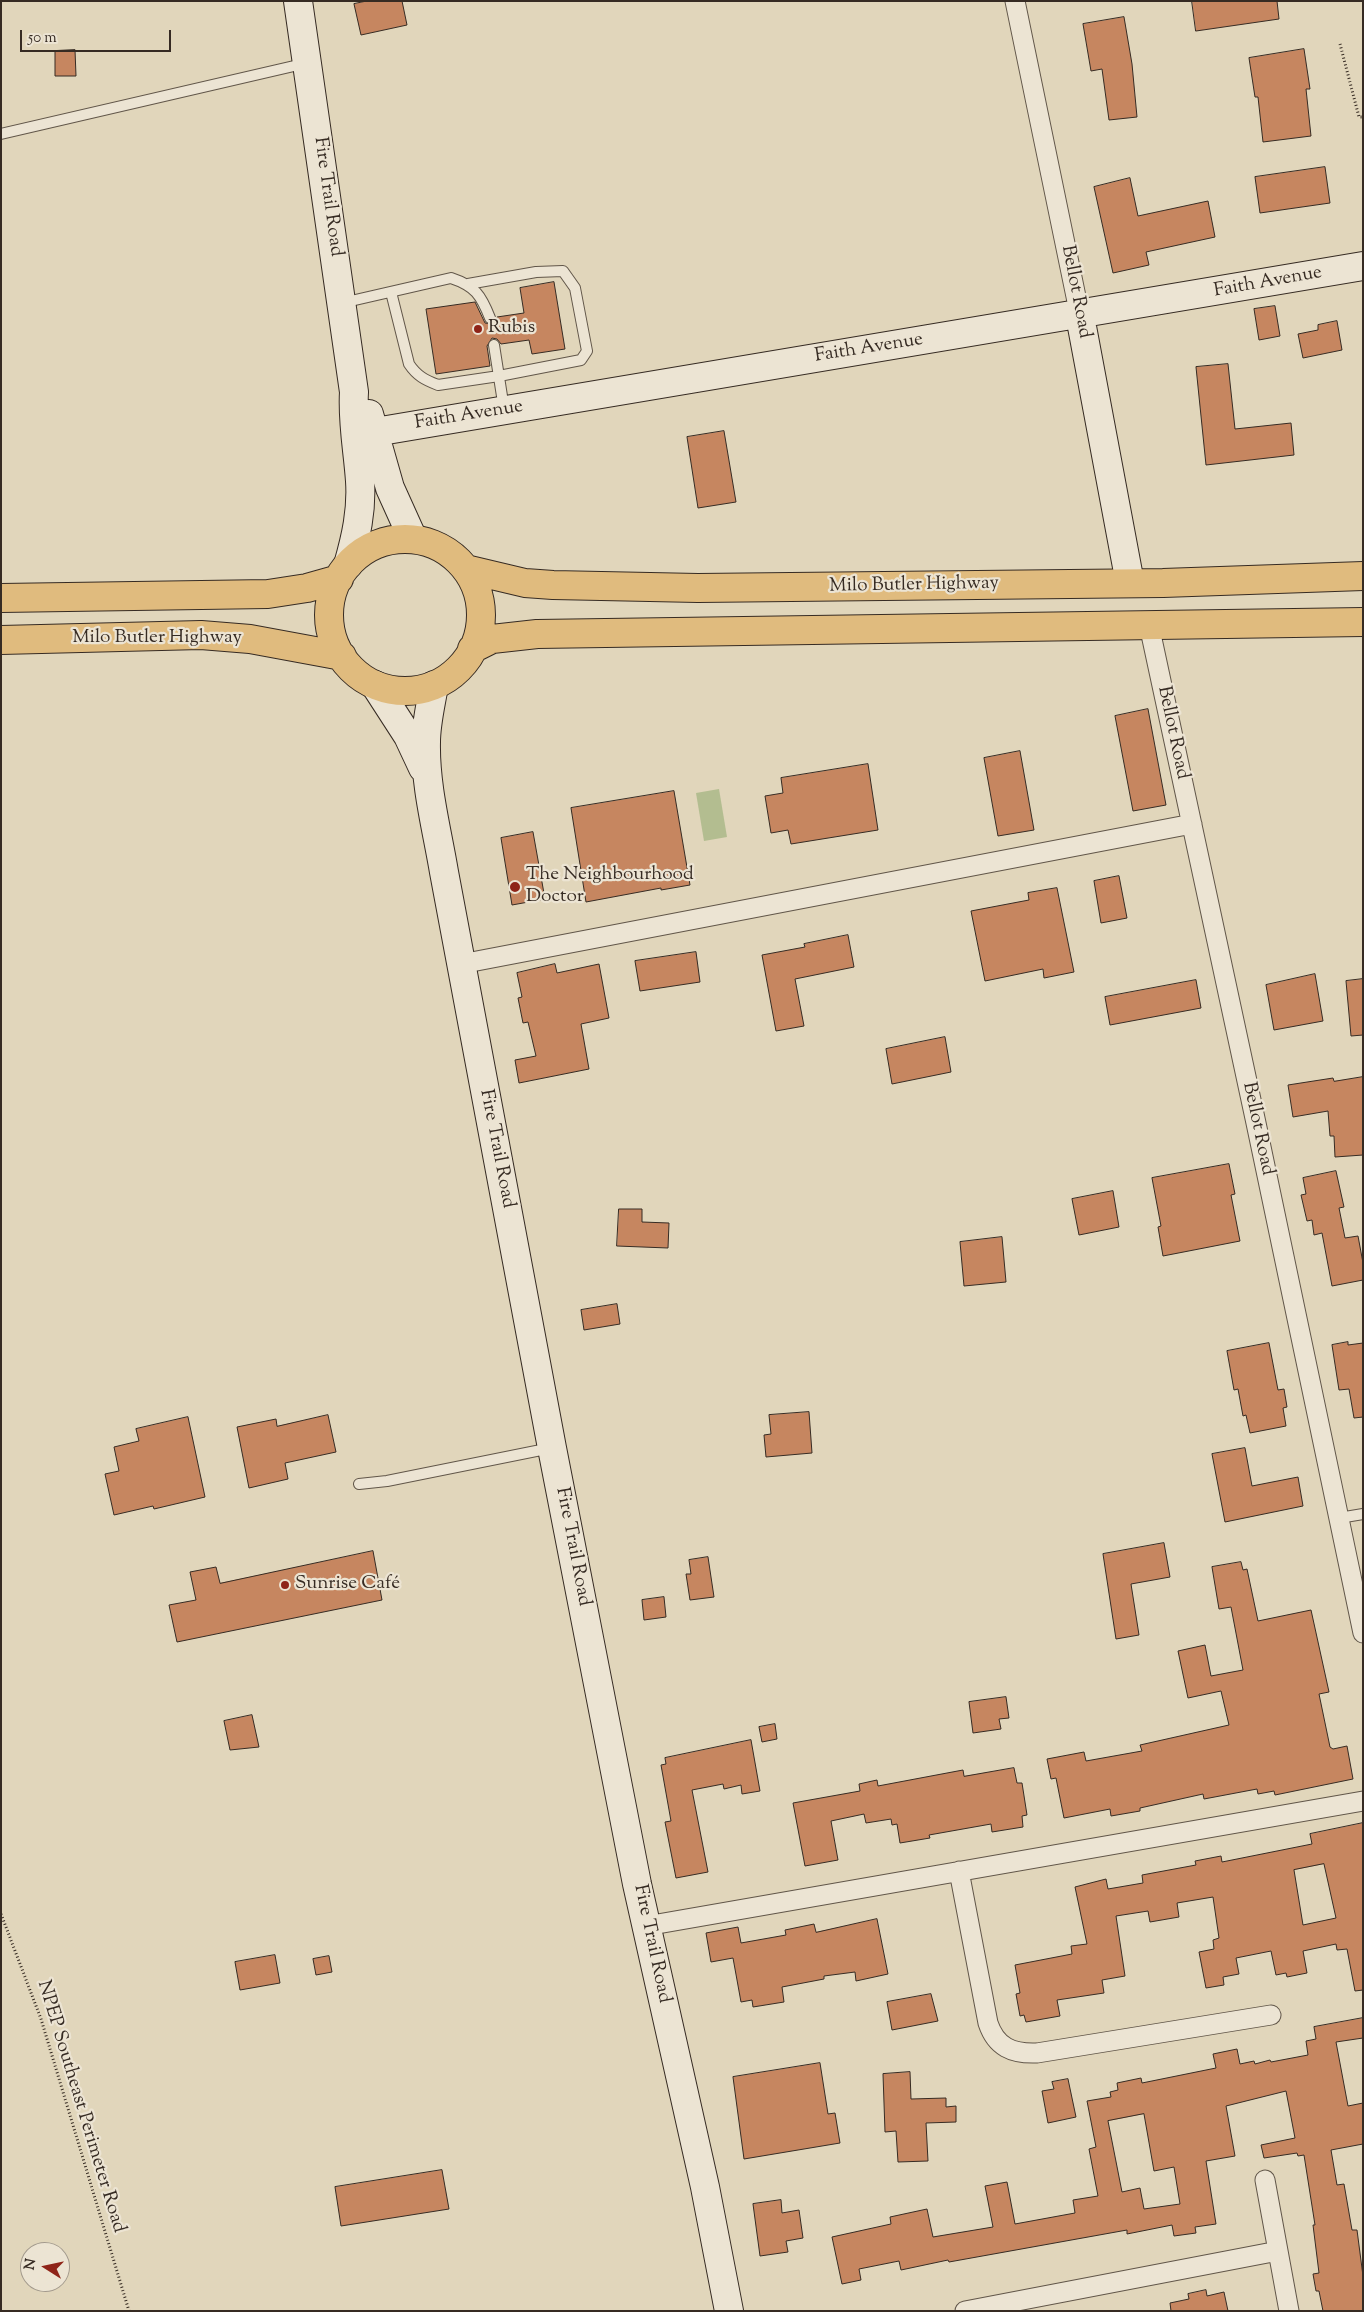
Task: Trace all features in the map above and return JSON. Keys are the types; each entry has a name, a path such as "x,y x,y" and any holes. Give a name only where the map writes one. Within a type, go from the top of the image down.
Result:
{"main road":[{"path":"413,539 426,541 442,548 466,569 478,594 481,608 481,623 472,649 457,670 434,685 410,691 392,690 375,685 362,677 342,656 335,642 330,617 332,598 344,572 360,554 385,541 413,539"},
{"name":"Milo Butler Highway","path":"466,569 525,583 605,587 771,589 1130,583 1363,576"},
{"path":"1,598 268,594 307,588 344,572"},
{"path":"472,649 492,639 537,634 1363,622"},
{"name":"Milo Butler Highway","path":"1,640 201,635 250,638 342,656"}],"street":[{"name":"Fire Trail Road","path":"298,1 354,392 353,414 360,502 358,526 344,572"},
{"name":"Bellot Road","path":"1015,1 1080,316 1130,583"},
{"name":"Faith Avenue","path":"375,432 1080,316 1363,266"},
{"name":"Fire Trail Road","path":"354,392 367,410 390,488 413,539"},
{"name":"Bellot Road","path":"1149,625 1363,1633"},
{"name":"Fire Trail Road","path":"375,685 408,736 429,781"},
{"name":"Fire Trail Road","path":"434,685 426,740 429,781 460,964 552,1448 646,1926 705,2188 729,2311"},
{"path":"460,964 1192,824"},
{"path":"646,1926 1363,1801"},
{"path":"959,1871 988,2022 997,2041 1011,2051 1037,2053 1271,2015"},
{"path":"1265,2180 1289,2311"},
{"path":"965,2311 1278,2250"}],"lane":[{"path":"1,134 308,63"},
{"path":"391,292 409,364 419,376 438,385 499,376 581,360 585,357 587,351 575,288 563,271 536,272 468,284"},
{"path":"342,303 451,278 468,284 482,300 490,318"},
{"path":"494,345 504,410"},
{"path":"359,1484 387,1481 552,1448"},
{"path":"1339,1518 1363,1514"}],"path":[{"path":"1340,44 1359,117 1363,117"},
{"name":"NPEP Southeast Perimeter Road","path":"1,1914 41,2019 129,2311"}],"green space":[{"path":"719,789 727,837 704,841 696,793"}],"building":[{"path":"367,1 402,1 407,25 361,35 354,4"},
{"path":"1192,1 1277,1 1279,19 1196,31"},
{"path":"1124,17 1132,64 1137,117 1109,120 1102,69 1091,71 1083,24"},
{"path":"1304,49 1310,89 1306,89 1311,136 1263,142 1258,97 1255,97 1249,58"},
{"path":"75,50 76,76 55,76 55,51"},
{"path":"1325,167 1330,203 1260,213 1255,177"},
{"path":"1130,178 1138,216 1208,201 1215,237 1146,252 1149,265 1113,273 1094,187"},
{"name":"Rubis","path":"554,282 565,349 532,354 529,340 501,344 497,339 492,338 487,346 490,366 436,374 426,309 475,302 485,323 492,324 497,317 524,313 520,288"},
{"path":"1275,306 1280,336 1259,340 1254,309"},
{"path":"1337,321 1342,350 1303,358 1298,334 1318,330 1318,325"},
{"path":"1228,364 1235,429 1291,423 1294,455 1206,465 1196,367"},
{"path":"724,431 736,502 698,508 687,437"},
{"path":"1148,709 1166,805 1133,811 1115,716"},
{"path":"1020,751 1034,830 998,836 984,758"},
{"path":"868,764 878,830 791,844 788,830 771,833 765,796 783,793 781,778"},
{"path":"674,791 690,885 661,890 661,888 586,902 571,808"},
{"path":"533,832 545,899 512,905 501,838"},
{"path":"1119,876 1127,918 1101,923 1094,881"},
{"path":"1057,888 1074,972 1044,978 1043,969 985,981 971,911 1029,900 1028,893"},
{"path":"848,935 854,967 795,979 804,1026 776,1031 762,955 805,947 804,944"},
{"path":"696,952 700,982 640,991 635,961"},
{"path":"555,964 557,973 599,964 609,1018 581,1024 589,1069 519,1083 515,1060 536,1056 528,1022 523,1023 518,998 522,997 517,973"},
{"path":"1315,974 1323,1021 1274,1030 1266,985"},
{"path":"1363,979 1363,1035 1351,1036 1346,981"},
{"path":"1196,980 1201,1008 1110,1025 1105,997"},
{"path":"945,1037 951,1072 892,1084 886,1049"},
{"path":"1363,1077 1363,1155 1335,1157 1334,1136 1330,1136 1328,1111 1293,1117 1288,1085 1333,1078 1334,1081"},
{"path":"1229,1164 1235,1194 1231,1195 1240,1241 1163,1256 1158,1227 1161,1226 1152,1178"},
{"path":"1336,1171 1344,1207 1339,1208 1345,1238 1358,1236 1363,1263 1363,1280 1332,1286 1322,1233 1314,1235 1312,1220 1307,1221 1301,1195 1306,1194 1303,1178"},
{"path":"1113,1191 1119,1227 1079,1235 1072,1199"},
{"path":"619,1209 642,1209 642,1222 669,1223 668,1248 617,1246"},
{"path":"1002,1237 1006,1282 964,1286 960,1242"},
{"path":"617,1304 620,1324 584,1330 581,1310"},
{"path":"1348,1342 1348,1345 1363,1343 1363,1417 1354,1418 1349,1389 1339,1390 1332,1345"},
{"path":"1269,1343 1278,1390 1284,1389 1287,1407 1283,1408 1286,1426 1250,1433 1246,1415 1243,1416 1238,1389 1234,1390 1227,1351"},
{"path":"809,1412 812,1453 766,1457 764,1435 771,1434 769,1415"},
{"path":"328,1415 336,1452 285,1463 288,1479 249,1488 237,1427 276,1419 277,1426"},
{"path":"188,1417 205,1497 154,1509 153,1506 114,1515 105,1474 119,1471 114,1447 139,1441 136,1429"},
{"path":"1245,1448 1252,1486 1298,1477 1303,1506 1225,1522 1212,1454"},
{"path":"1164,1543 1170,1577 1131,1584 1139,1635 1116,1639 1103,1554"},
{"path":"373,1551 382,1600 177,1642 169,1605 196,1600 190,1572 216,1567 220,1583"},
{"path":"708,1557 714,1597 690,1600 686,1574 691,1574 689,1560"},
{"path":"1241,1562 1243,1570 1247,1569 1258,1621 1311,1610 1329,1692 1319,1694 1330,1747 1333,1749 1347,1746 1353,1779 1275,1795 1274,1791 1258,1794 1257,1789 1204,1799 1203,1794 1140,1808 1140,1811 1111,1816 1110,1809 1064,1818 1056,1778 1051,1779 1047,1759 1084,1752 1086,1761 1142,1751 1140,1745 1229,1725 1221,1691 1188,1698 1178,1651 1205,1645 1211,1676 1243,1670 1231,1607 1219,1609 1212,1567"},
{"path":"664,1597 666,1617 644,1620 642,1600"},
{"path":"1006,1697 1009,1718 999,1719 1001,1729 973,1733 969,1702"},
{"path":"252,1715 259,1747 230,1750 224,1721"},
{"path":"775,1724 777,1739 762,1742 759,1727"},
{"path":"751,1740 760,1791 742,1794 741,1785 724,1789 723,1784 692,1790 708,1872 676,1878 665,1822 671,1821 661,1765 666,1764 665,1758"},
{"path":"1014,1768 1017,1783 1022,1783 1027,1815 1022,1816 1023,1827 992,1832 991,1824 929,1835 930,1838 900,1843 897,1824 892,1825 891,1819 866,1823 864,1814 831,1821 838,1860 805,1866 793,1803 860,1791 859,1784 877,1780 878,1786 963,1770 964,1776"},
{"path":"1363,1823 1363,1990 1355,1991 1347,1949 1337,1950 1336,1944 1303,1951 1307,1973 1287,1977 1286,1973 1276,1975 1271,1951 1236,1958 1239,1974 1223,1977 1224,1985 1206,1988 1199,1952 1214,1949 1213,1940 1219,1938 1213,1897 1177,1903 1179,1917 1150,1922 1148,1911 1116,1916 1125,1976 1102,1980 1104,1993 1057,2000 1060,2016 1026,2022 1024,2015 1020,2016 1016,1994 1020,1993 1015,1965 1072,1954 1071,1946 1087,1944 1075,1887 1106,1879 1108,1889 1143,1883 1142,1875 1196,1865 1195,1861 1221,1856 1222,1862 1312,1844 1310,1834","holes":["1324,1864 1336,1918 1303,1925 1294,1870"]},
{"path":"877,1919 888,1974 856,1981 855,1972 824,1976 824,1979 782,1987 784,2002 753,2007 752,2000 741,2002 733,1958 711,1962 706,1933 738,1927 741,1943 786,1935 785,1930 814,1924 816,1932"},
{"path":"275,1955 280,1983 240,1990 235,1962"},
{"path":"329,1956 332,1972 316,1975 313,1959"},
{"path":"931,1994 938,2021 892,2030 887,2002"},
{"path":"1363,2018 1363,2038 1336,2042 1348,2106 1363,2103 1363,2144 1331,2150 1337,2185 1344,2184 1352,2230 1357,2230 1363,2276 1363,2311 1323,2311 1319,2291 1316,2291 1313,2274 1319,2273 1313,2225 1315,2225 1304,2155 1298,2156 1297,2153 1264,2158 1261,2145 1295,2138 1286,2091 1226,2106 1235,2156 1206,2161 1216,2224 1195,2227 1196,2233 1174,2236 1172,2225 1127,2234 1127,2230 949,2262 948,2260 901,2270 899,2261 859,2269 861,2280 842,2284 832,2237 891,2224 890,2217 927,2209 933,2237 993,2227 985,2186 1007,2182 1015,2224 1075,2213 1073,2200 1098,2196 1089,2149 1096,2147 1087,2101 1111,2097 1110,2092 1118,2090 1117,2083 1141,2078 1142,2083 1216,2068 1213,2054 1237,2049 1240,2064 1254,2061 1255,2064 1270,2060 1271,2062 1308,2055 1306,2041 1316,2039 1314,2027","holes":["1144,2114 1154,2171 1174,2167 1180,2204 1144,2209 1140,2188 1122,2192 1108,2121"]},
{"path":"820,2063 828,2114 835,2113 840,2143 744,2159 733,2077"},
{"path":"910,2072 911,2099 946,2098 946,2107 956,2106 956,2122 926,2123 928,2161 898,2162 896,2131 885,2132 883,2074"},
{"path":"1068,2079 1076,2117 1048,2123 1042,2091 1054,2089 1052,2082"},
{"path":"442,2170 449,2209 341,2226 335,2187"},
{"path":"781,2200 782,2213 799,2210 803,2238 786,2241 788,2252 760,2256 753,2204"},
{"path":"1206,2290 1207,2296 1224,2292 1228,2311 1171,2311 1170,2303 1189,2299 1188,2294"}],"place":[{"name":"Rubis","path":"478,329"},
{"name":"The Neighbourhood Doctor","path":"515,887"},
{"name":"Sunrise Café","path":"285,1585"}]}
